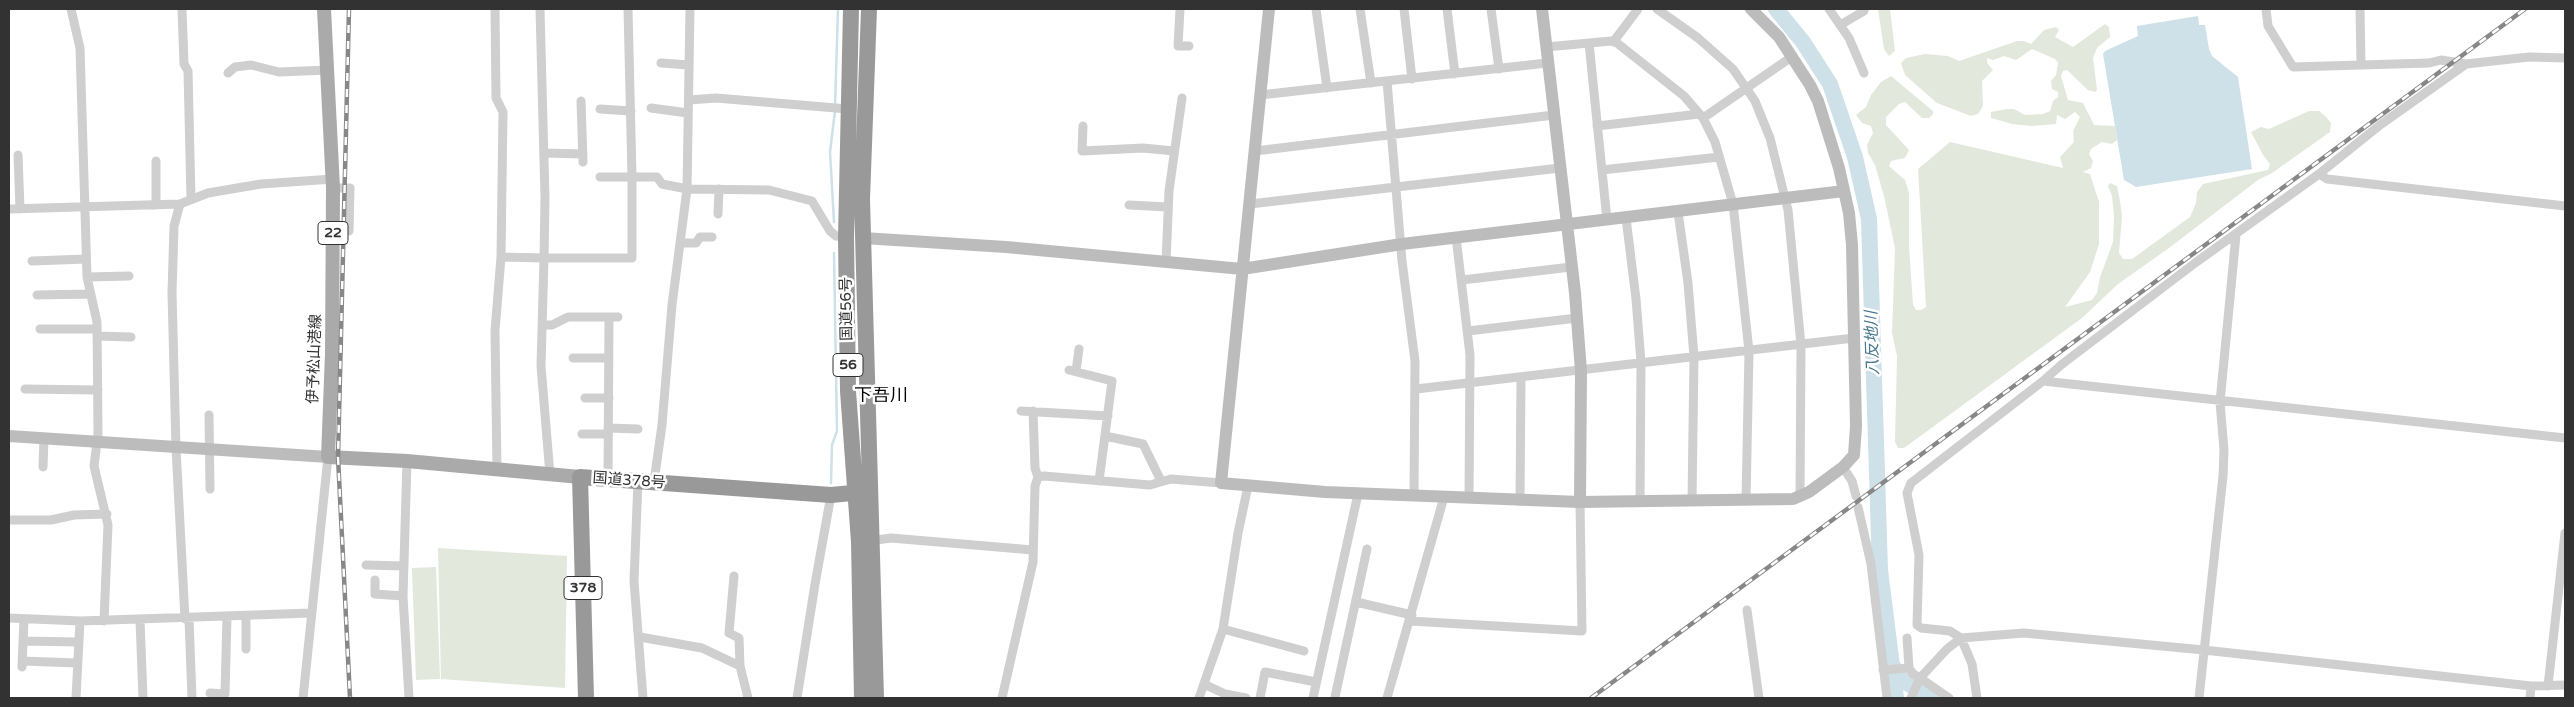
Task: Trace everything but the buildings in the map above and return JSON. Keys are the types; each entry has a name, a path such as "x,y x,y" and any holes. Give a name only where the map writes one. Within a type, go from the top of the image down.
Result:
{"highway":[{"name":"国道56号","path":"851,9 846,237 848,391 862,492"},
{"name":"国道56号","path":"869,9 865,64 862,492 876,698"},
{"path":"846,237 863,238"},
{"name":"国道378号","path":"586,698 580,477 832,494 862,492"},
{"name":"国道56号","path":"862,698 865,542"}],"main road":[{"name":"伊予松山港線","path":"324,9 333,184 332,354 328,457"},
{"path":"328,457 408,461 580,477"}],"street":[{"path":"71,9 80,48 86,277 96,312 98,390 97,442 94,466 107,514 104,621"},
{"path":"182,9 184,64 188,71 191,198"},
{"path":"496,9 496,98 503,112 501,257 495,331 497,470"},
{"path":"540,9 544,153 541,366 550,475"},
{"path":"501,257 632,258 628,9"},
{"path":"654,482 687,189 690,9"},
{"path":"1180,9 1178,46 1189,46"},
{"path":"1221,482 1269,9"},
{"path":"1316,9 1327,88"},
{"path":"1360,9 1371,83"},
{"path":"1404,9 1412,79"},
{"path":"1447,9 1455,74"},
{"path":"1491,9 1499,69"},
{"path":"1356,602 1411,618 1582,631 1580,502 1581,371 1577,318 1542,9"},
{"path":"1614,41 1638,9"},
{"path":"1657,9 1720,57 1746,87 1763,118 1786,199 1801,345 1800,497"},
{"path":"1038,478 1044,476 1150,485 1171,479 1358,494 1520,501 1746,501 1784,500 1800,497 1843,467 1850,460 1855,449 1852,245 1844,191 1818,101 1793,56 1779,37 1751,9"},
{"path":"1829,9 1842,24 1864,72"},
{"path":"1842,24 1864,9"},
{"path":"2266,9 2268,26 2293,67 2360,64 2429,64 2441,60 2466,64 2529,57 2565,58"},
{"path":"2360,9 2360,64"},
{"path":"1546,47 1614,41 1670,84 1701,116 1719,157 1733,204 1749,351 1746,501"},
{"path":"1589,43 1607,220"},
{"path":"1598,126 1701,116 1793,56"},
{"path":"661,63 689,64"},
{"path":"1260,95 1547,63"},
{"path":"1977,698 1972,664 1961,638 1950,630 1921,628 1917,625 1919,555 1908,487 2043,381 2060,364 2319,174 2387,120 2466,64"},
{"path":"228,73 235,68 251,65 279,72 328,70"},
{"path":"1387,82 1402,261 1415,362 1414,496"},
{"path":"688,100 716,98 848,109"},
{"path":"1166,262 1168,207 1182,98"},
{"path":"544,153 583,158 579,107"},
{"path":"651,108 688,113"},
{"path":"600,110 631,111"},
{"path":"1255,151 1554,115"},
{"path":"1082,126 1082,151 1143,148 1174,151"},
{"path":"18,155 20,208"},
{"path":"1602,170 1719,157"},
{"path":"156,161 156,205"},
{"path":"1250,204 1560,168"},
{"path":"2319,174 2327,179 2565,206"},
{"path":"600,177 657,177 662,184 687,189 769,190 812,201 830,231 836,236 846,237"},
{"path":"9,209 180,204 191,198 208,193 261,184 333,184 350,188 349,231"},
{"path":"718,214 719,188"},
{"path":"863,238 1006,247 1242,269 1456,237 1844,191"},
{"path":"180,204 174,226 172,267 176,448 192,698"},
{"path":"1129,205 1168,207"},
{"path":"1678,212 1688,283 1694,357 1692,501"},
{"path":"1626,218 1636,299 1641,362 1640,501"},
{"path":"2199,698 2223,476 2224,450 2220,402 2236,234"},
{"path":"680,243 696,243 700,237 712,238"},
{"path":"1456,237 1468,331 1470,384 1469,498"},
{"path":"32,261 86,259"},
{"path":"1462,280 1571,267"},
{"path":"86,277 129,276"},
{"path":"37,295 90,294"},
{"path":"542,325 552,325 568,317 614,317 609,358 608,479"},
{"path":"1468,331 1577,318"},
{"path":"40,329 97,332 131,337"},
{"path":"1416,389 1854,338"},
{"path":"1079,349 1072,371 1112,381 1099,482"},
{"path":"573,358 609,358"},
{"path":"1520,501 1521,378"},
{"path":"2043,381 2220,402 2565,438"},
{"path":"25,389 98,390"},
{"path":"585,398 608,398"},
{"path":"1020,411 1108,416"},
{"path":"1002,698 1031,570 1035,486 1038,478 1035,468 1033,411"},
{"path":"209,415 211,450 210,488"},
{"path":"582,434 638,429"},
{"path":"9,436 328,457 303,698"},
{"path":"1105,436 1143,444 1161,481"},
{"path":"43,467 44,438"},
{"path":"408,461 403,596 409,698"},
{"path":"1843,467 1852,481 1856,496"},
{"path":"638,481 634,581 640,636 643,698"},
{"path":"1199,698 1223,629 1238,533 1248,486"},
{"path":"797,698 815,584 832,494"},
{"path":"1313,698 1358,494"},
{"path":"1387,698 1444,497"},
{"path":"1858,507 1871,564 1887,698"},
{"path":"9,520 51,520 74,516 107,514"},
{"path":"2548,686 2565,533"},
{"path":"865,542 891,538 1033,550"},
{"path":"1335,697 1367,549"},
{"path":"366,565 404,566"},
{"path":"734,576 729,634 739,638 740,666 748,698"},
{"path":"376,580 375,594 403,596"},
{"path":"1747,610 1759,698"},
{"path":"9,618 104,621 311,614"},
{"path":"246,616 246,649"},
{"path":"210,693 225,694 227,617"},
{"path":"24,619 22,664 77,663"},
{"path":"140,620 143,698"},
{"path":"76,698 80,621"},
{"path":"1223,629 1304,651"},
{"path":"1910,698 1920,678 1961,638 2042,634 2531,686 2565,685"},
{"path":"640,636 702,648 740,666"},
{"path":"1907,638 1909,668 1913,674 1949,698"},
{"path":"23,641 78,642"},
{"path":"1885,670 1909,668"},
{"path":"1260,698 1265,672 1316,682"},
{"path":"1204,684 1234,697 1246,698"},
{"path":"2530,698 2531,686"}],"shaded area":[{"path":"1878,9 1890,9 1895,51 1889,56 1884,49"},
{"path":"2198,16 2199,25 2205,25 2212,56 2238,77 2252,169 2136,187 2124,180 2103,54 2105,51 2138,36 2137,26"},
{"path":"2105,24 2109,27 2110,37 2097,48 2093,58 2097,90 2095,92 2088,90 2067,70 2063,71 2061,76 2068,100 2083,103 2094,125 2115,126 2117,140 2112,144 2102,142 2091,149 2089,154 2093,161 2091,168 2083,172 2090,174 2099,202 2099,244 2090,272 2065,307 2092,300 2097,293 2100,277 2113,242 2114,216 2112,196 2108,186 2110,183 2117,186 2120,201 2122,217 2119,253 2123,259 2132,259 2190,217 2196,203 2197,192 2203,184 2268,170 2270,164 2251,132 2261,127 2269,129 2309,111 2319,111 2331,123 2330,132 2272,173 2258,180 2169,248 2118,284 2082,318 1904,448 1898,448 1895,442 1897,356 1892,333 1895,248 1884,196 1875,165 1868,153 1867,145 1873,133 1871,126 1862,123 1856,115 1866,107 1871,95 1881,82 1891,76 1933,111 1929,118 1922,118 1905,102 1899,104 1886,117 1886,125 1909,150 1905,158 1891,161 1889,166 1905,180 1909,193 1909,246 1913,305 1916,310 1921,310 1926,307 1918,169 1950,142 2063,168 2060,157 2074,142 2073,131 2080,117 2075,112 2065,119 2057,115 2056,124 2031,126 2012,124 1991,118 1991,112 2007,109 2014,109 2025,115 2043,114 2050,111 2053,101 2058,97 2058,92 2052,89 2051,81 2056,75 2058,63 2055,59 2032,49 2016,60 2004,56 1993,60 1987,58 1987,63 1993,70 1982,81 1983,106 1978,114 1971,116 1937,103 1905,75 1901,63 1906,58 1925,54 1948,56 1959,61 2017,41 2031,44 2044,30 2056,27 2059,30 2055,37 2073,47"},
{"path":"438,548 567,556 565,688 441,679"},
{"path":"436,567 440,679 416,680 412,568"}],"waterway":[{"path":"835,106 838,9"},
{"name":"八反地川","path":"1776,9 1803,42 1830,84 1855,157 1869,219 1880,570 1896,698"},
{"path":"834,222 830,152 835,111"},
{"path":"831,483 832,445 837,431 834,253"},
{"path":"1893,666 1899,678 1931,698"}],"railway":[{"path":"349,9 338,457 350,698"},
{"path":"1591,698 2525,9"}],"district":[{"name":"下吾川","path":"881,396"}]}
